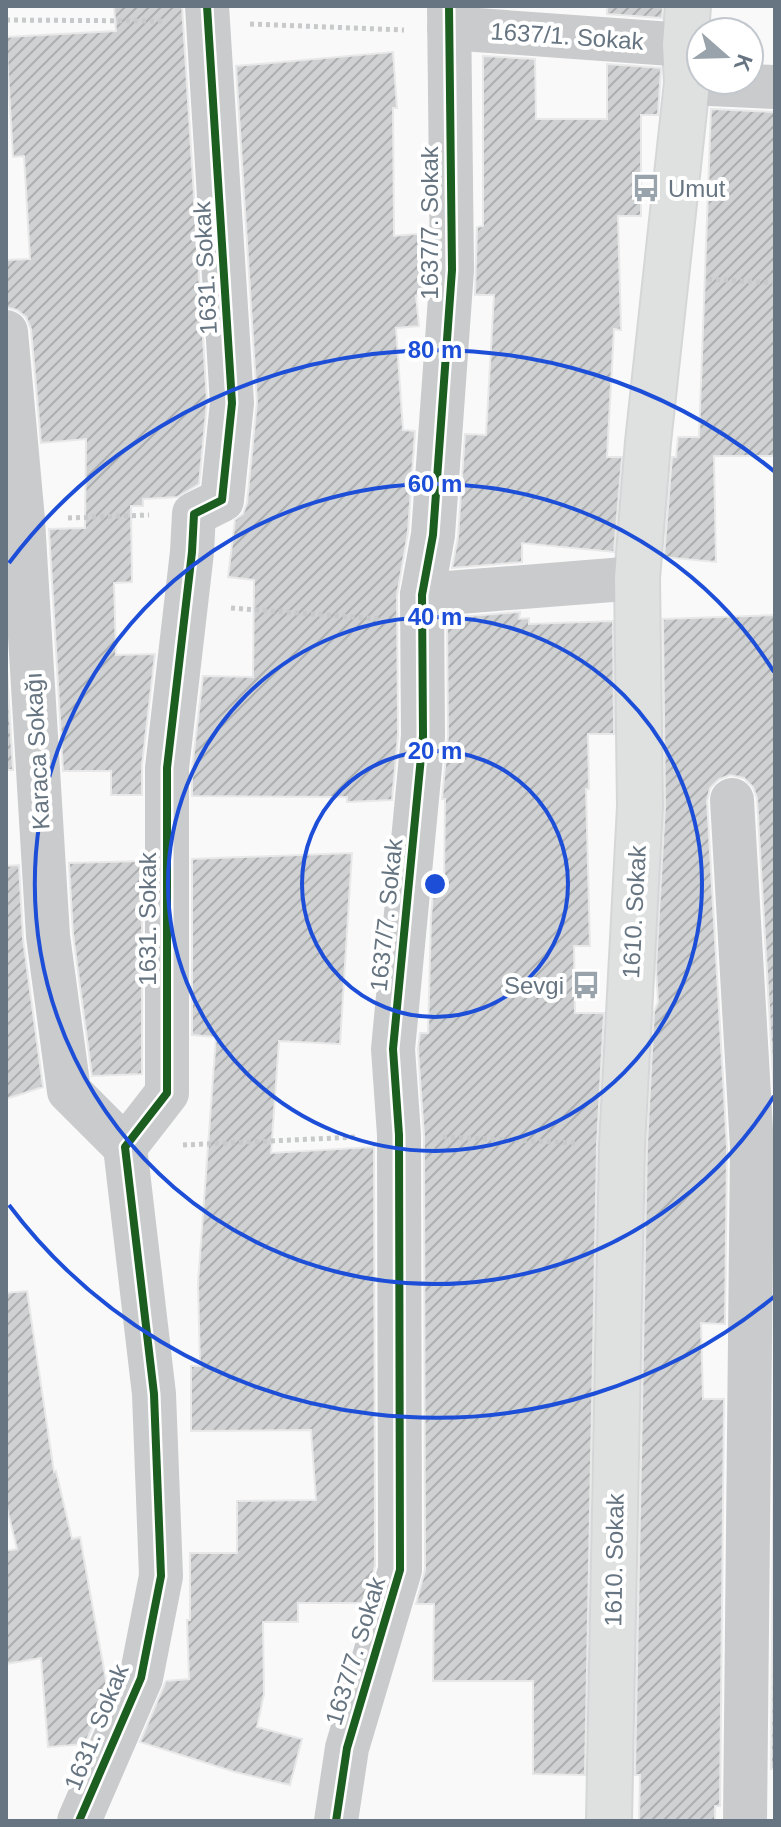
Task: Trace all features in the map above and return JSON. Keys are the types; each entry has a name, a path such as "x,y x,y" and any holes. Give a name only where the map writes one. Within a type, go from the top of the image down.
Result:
{"main road":[{"name":"1610. Sokak","path":"609,1821 622,1145 640,807 637,578 685,67"}],"street":[{"name":"1631. Sokak","path":"79,1821 141,1678 161,1576 154,1394 125,1147 167,1093 167,768 194,514 222,500 232,403 207,6"},
{"name":"1637/1. Sokak","path":"449,17 685,45"},
{"name":"1637/7. Sokak","path":"336,1821 347,1748 400,1570 399,1135 393,1049 423,736 422,609 433,535 452,270 449,17"},
{"name":"Karaca Sokağı","path":"6,332 23,520 48,936 69,1091 125,1147"},
{"path":"422,609 637,578"},
{"path":"732,800 752,1147 745,1821"}],"path":[{"path":"666,276 775,283"},
{"path":"23,520 194,514"},
{"path":"186,604 422,609"}],"building":[{"path":"114,6 182,6 207,402 199,484 177,497 143,499 143,506 131,506 132,582 114,583 116,655 155,654 142,765 142,795 111,795 111,771 63,771 49,529 85,528 86,439 41,443 31,329 26,317 6,307 6,260 30,259 24,156 13,157 6,37 116,31"},
{"path":"607,6 663,6 662,18 607,14"},
{"path":"393,52 397,108 393,108 394,236 427,233 427,269 425,296 416,296 419,326 396,328 403,430 415,431 408,532 397,595 398,735 392,800 347,802 347,797 192,796 192,769 203,676 253,677 254,580 228,577 235,520 243,514 247,503 257,402 236,66"},
{"path":"483,56 535,59 536,119 607,119 607,64 661,68 658,115 641,115 641,216 618,216 621,330 614,329 607,457 622,457 614,552 522,543 522,562 452,568 458,537 465,434 486,435 494,295 475,295 477,227 483,226"},
{"path":"711,109 775,112 775,456 714,456 716,562 664,557 672,457 676,457 678,437 699,437"},
{"path":"520,612 519,619 529,618 529,624 613,621 614,734 588,734 589,789 586,789 590,946 574,946 575,1013 604,1013 597,1144 585,1775 533,1774 533,1681 433,1681 434,1604 416,1604 425,1570 424,1135 418,1049 420,1033 428,1033 434,880 444,880 445,799 442,799 448,736 447,618"},
{"path":"775,615 775,1112 757,798 753,787 744,778 730,775 719,779 710,788 707,801 727,1148 725,1324 701,1323 703,1399 724,1399 720,1806 715,1806 715,1821 639,1821 640,1775 635,1775 647,1146 654,1012 658,1002 656,968 665,807 663,619"},
{"path":"6,654 13,770 6,770"},
{"path":"352,853 340,1044 279,1041 271,1153 374,1147 375,1566 364,1603 298,1603 298,1622 263,1622 264,1694 257,1727 302,1739 290,1785 235,1772 140,1742 166,1681 189,1679 187,1620 190,1620 190,1553 237,1553 237,1501 316,1500 311,1430 191,1431 191,1366 200,1366 198,1283 216,1037 192,1035 192,859"},
{"path":"142,861 142,1074 92,1076 73,934 69,863"},
{"path":"19,865 23,939 43,1087 6,1099 6,866"},
{"path":"27,1291 54,1472 72,1539 80,1537 107,1686 110,1686 85,1744 48,1747 41,1658 6,1664 6,1551 17,1549 6,1504 6,1293"},
{"path":"774,1403 775,1769 771,1769"}],"cycle path":[{"path":"79,1821 141,1678 161,1576 154,1394 125,1147 167,1093 167,768 194,514 222,500 232,403 207,6"},
{"path":"336,1821 347,1748 400,1570 399,1135 393,1049 423,736 422,595 433,535 452,270 449,6"}],"place":[{"name":"Umut","path":"646,188"},
{"name":"Sevgi","path":"586,985"}]}
